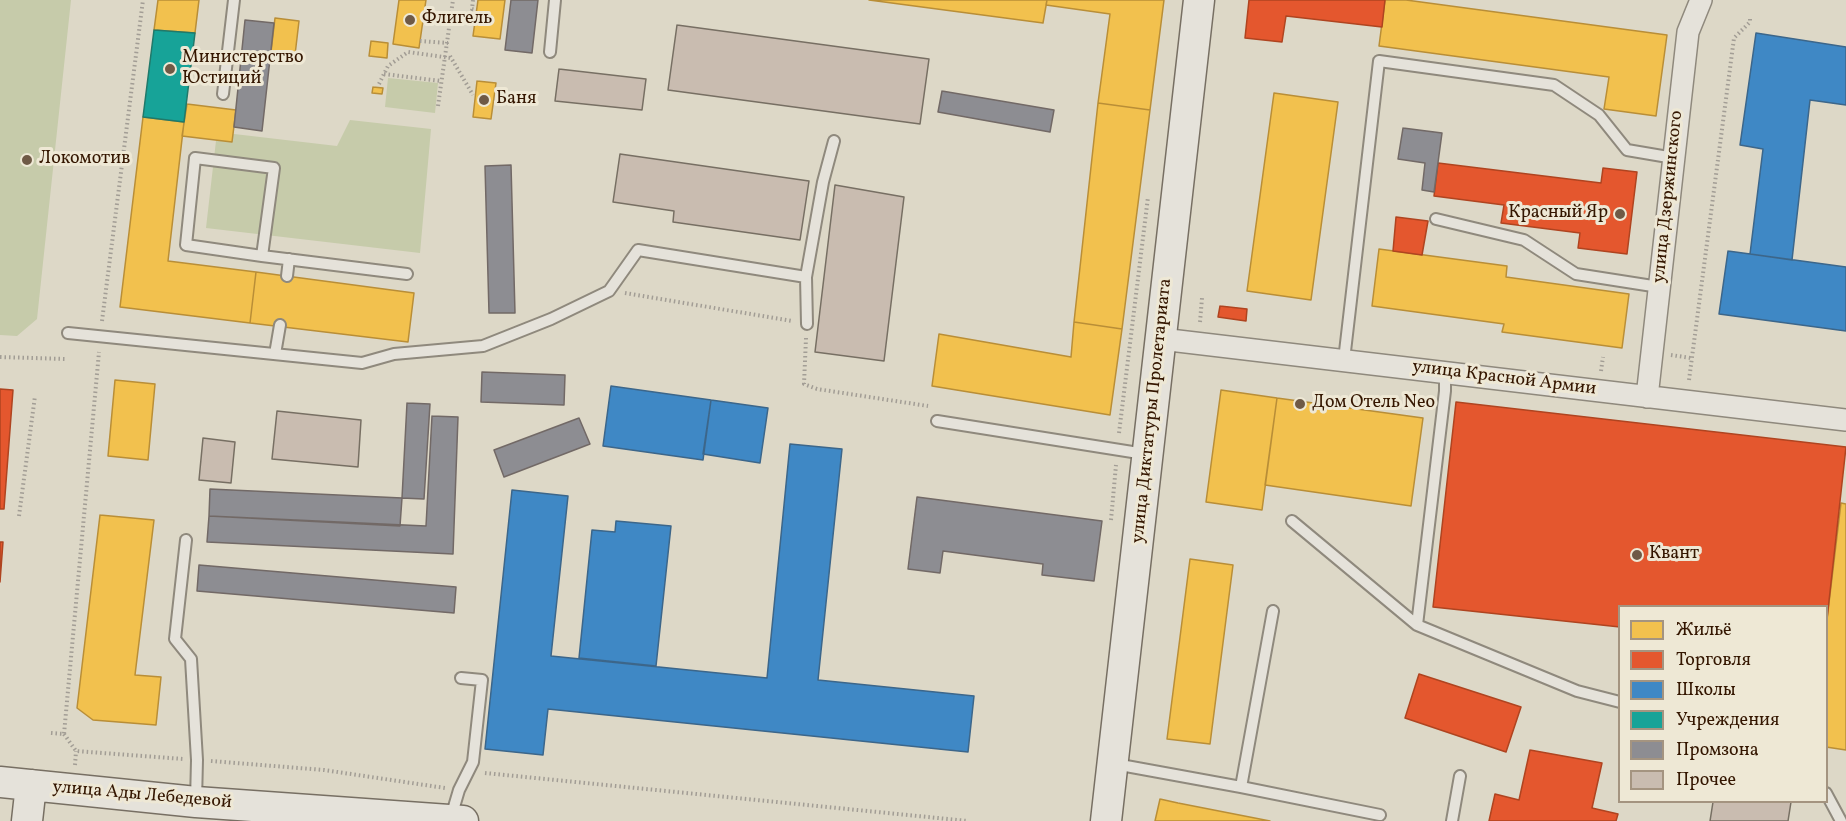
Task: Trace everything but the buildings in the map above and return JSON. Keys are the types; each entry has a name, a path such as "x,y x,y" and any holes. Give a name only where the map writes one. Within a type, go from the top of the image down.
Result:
{"street":[{"name":"улица Диктатуры Пролетариата","path":"1106,821 1199,0"},
{"name":"улица Дзержинского","path":"1647,397 1688,32 1701,0"},
{"name":"улица Красной Армии","path":"1161,339 1846,420"},
{"name":"улица Ады Лебедевой","path":"0,782 196,802 257,814 456,820"},
{"path":"27,821 31,785"}],"lane":[{"path":"223,94 234,0"},
{"path":"550,52 555,0"},
{"path":"1344,360 1379,61 1554,86 1599,115 1627,150 1674,158"},
{"path":"807,324 806,277 823,182 834,141"},
{"path":"262,256 274,168 195,158 186,245 262,256 407,274"},
{"path":"1436,219 1524,240 1576,274 1659,287"},
{"path":"68,333 362,363 394,354 483,346 551,320 609,291 638,250 806,277"},
{"path":"287,276 289,259"},
{"path":"275,354 280,325"},
{"path":"1417,625 1445,391 1445,373"},
{"path":"937,421 1117,451 1148,454"},
{"path":"1292,521 1417,625 1577,691 1618,701"},
{"path":"186,540 175,639 190,659 196,802"},
{"path":"1241,787 1273,611"},
{"path":"456,820 459,790 473,762 482,680 461,678"},
{"path":"1112,763 1380,815"},
{"path":"1452,821 1460,776"},
{"path":"1828,795 1841,821"}],"path":[{"path":"75,765 76,751 64,734 101,336 143,0"},
{"path":"453,0 447,50 449,57 473,94"},
{"path":"473,0 472,9 477,9"},
{"path":"1689,381 1734,38 1750,22 1750,17"},
{"path":"420,41 448,43"},
{"path":"379,84 388,66 408,52 449,57"},
{"path":"438,106 441,81 449,57"},
{"path":"384,74 441,81"},
{"path":"609,291 807,324 804,384 817,389 925,406"},
{"path":"1200,322 1202,298"},
{"path":"1664,354 1691,357"},
{"path":"0,357 66,359"},
{"path":"1600,374 1603,357"},
{"path":"19,516 35,396"},
{"path":"51,733 64,734"},
{"path":"76,751 324,770 474,792 475,772 968,821"}],"green space":[{"name":"Локомотив","path":"0,0 71,0 37,319 17,336 0,335"},
{"path":"388,78 438,83 435,113 385,107"},
{"path":"350,120 431,129 420,253 206,228 217,132 337,146"}],"place":[{"name":"Флигель","path":"410,20"},
{"name":"Министерство Юстиций","path":"170,69"},
{"name":"Баня","path":"484,100"},
{"name":"Локомотив","path":"27,160"},
{"name":"Красный Яр","path":"1620,214"},
{"name":"Дом Отель Neo","path":"1300,404"},
{"name":"Квант","path":"1637,555"}]}
